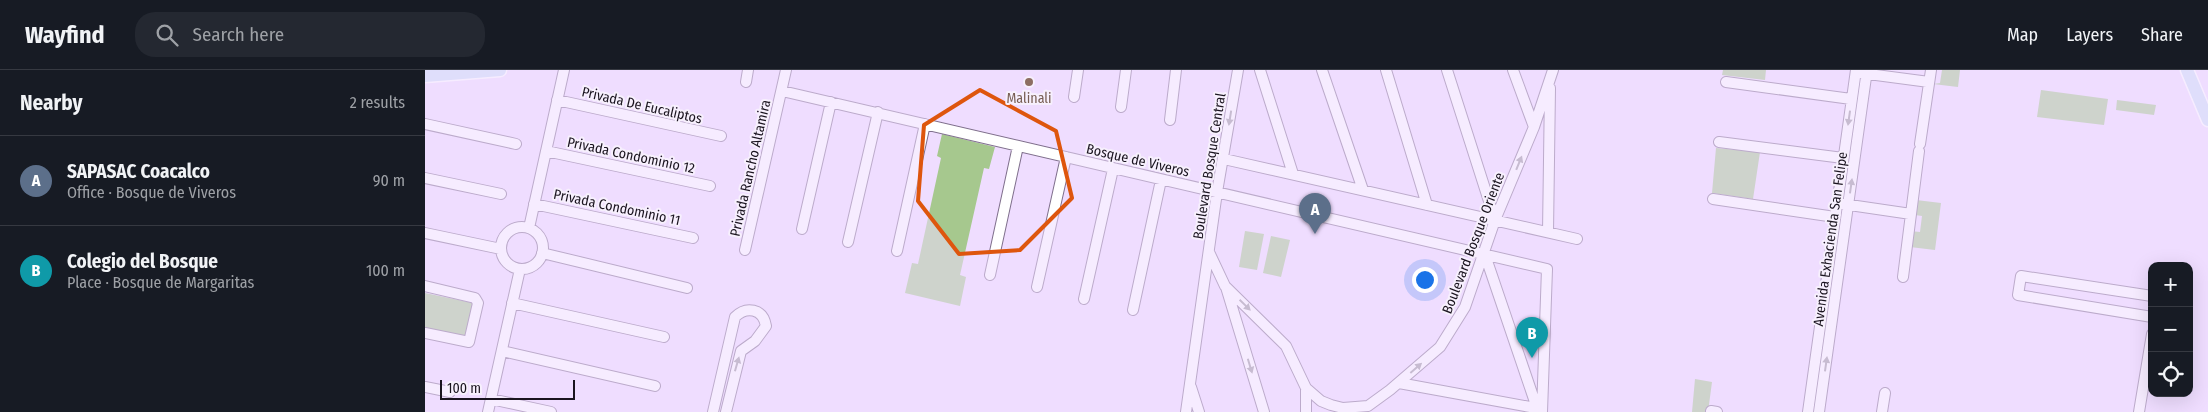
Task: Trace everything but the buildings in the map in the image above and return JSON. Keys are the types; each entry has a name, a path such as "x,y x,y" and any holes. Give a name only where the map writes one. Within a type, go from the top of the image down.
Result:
{"main road":[{"path":"425,76 500,70"},
{"path":"2187,70 2207,116"}],"street":[{"path":"529,228 564,70"},
{"path":"746,82 748,70"},
{"name":"Privada Rancho Altamira","path":"745,250 786,70"},
{"path":"1074,97 1078,70"},
{"path":"1121,107 1126,70"},
{"path":"1170,120 1176,70"},
{"name":"Boulevard Bosque Central","path":"1238,70 1209,251 1225,286 1286,346 1306,388 1306,412"},
{"path":"1260,70 1293,174"},
{"path":"1322,70 1363,190"},
{"path":"1386,70 1427,205"},
{"path":"1447,70 1495,220"},
{"path":"1513,70 1534,127"},
{"path":"1903,277 1919,147 1931,70"},
{"path":"1855,71 1929,82"},
{"name":"Avenida Exhacienda San Felipe","path":"1808,412 1855,71"},
{"name":"Avenida Exhacienda San Felipe","path":"1819,412 1867,72"},
{"path":"1548,232 1552,75"},
{"name":"Boulevard Bosque Oriente","path":"1379,399 1440,347 1465,307 1485,255 1495,220 1534,127 1552,75"},
{"path":"1726,82 1851,99"},
{"name":"Bosque de Viveros","path":"782,91 1547,269 1540,410"},
{"name":"Privada De Eucaliptos","path":"557,100 721,136"},
{"path":"802,229 831,102"},
{"path":"848,242 878,112"},
{"path":"425,124 516,144"},
{"path":"897,252 925,124"},
{"path":"1719,142 1843,158"},
{"path":"990,275 1018,146"},
{"name":"Privada Condominio 12","path":"546,151 710,186"},
{"path":"1037,286 1066,157"},
{"path":"1224,159 1577,239"},
{"path":"1083,299 1113,169"},
{"path":"425,178 501,194"},
{"path":"1133,310 1161,180"},
{"path":"1713,199 1835,217"},
{"name":"Privada Condominio 11","path":"534,204 693,238"},
{"path":"1837,204 1911,214"},
{"path":"520,227 529,228 541,240 542,253 540,260 532,266 520,269 513,267 505,261 501,249 503,237 510,230 520,227"},
{"path":"425,233 501,249"},
{"path":"1186,412 1209,251"},
{"path":"542,253 687,288"},
{"path":"1485,255 1540,410"},
{"path":"489,412 520,269"},
{"path":"2148,295 2021,276 2018,295 2148,316"},
{"path":"425,286 475,298 478,303 469,342 425,333"},
{"path":"1225,286 1264,412"},
{"path":"512,303 664,338"},
{"path":"713,412 722,364 735,317 742,310 750,309 759,312 765,318 766,326 755,341 741,351 726,412"},
{"path":"502,351 655,386"},
{"path":"2139,412 2149,352"},
{"path":"1399,383 1540,410"},
{"path":"1190,384 1199,412"},
{"path":"425,387 450,392"},
{"path":"1306,388 1321,401 1343,408 1368,406 1379,399"},
{"path":"1882,412 1885,393"},
{"path":"491,399 551,412"},
{"path":"1371,412 1379,399"}],"highlighted area":[{"path":"980,90 1056,131 1072,198 1020,250 959,254 918,201 924,125"}],"green space":[{"path":"1723,70 1766,70 1765,80 1722,75"},
{"path":"1942,70 1960,70 1958,87 1933,84 1940,83"},
{"path":"2041,90 2108,99 2104,125 2037,117"},
{"path":"2117,100 2156,105 2154,115 2116,110"},
{"path":"942,134 995,147 989,169 984,168 960,275 966,277 960,306 905,293 912,263 918,264 941,158 937,156"},
{"path":"1716,148 1760,152 1753,199 1712,193"},
{"path":"1916,200 1941,203 1935,250 1910,247 1910,231 1920,232 1922,216 1915,215"},
{"path":"1245,231 1264,234 1257,270 1239,267"},
{"path":"1271,236 1290,240 1281,277 1263,273"},
{"path":"425,293 473,303 465,337 425,329"},
{"path":"1695,379 1712,382 1708,412 1692,412"}],"place":[{"name":"Malinali","path":"1029,82"},
{"name":"SAPASAC Coacalco","path":"1315,234"},
{"name":"Colegio del Bosque","path":"1532,358"}]}
